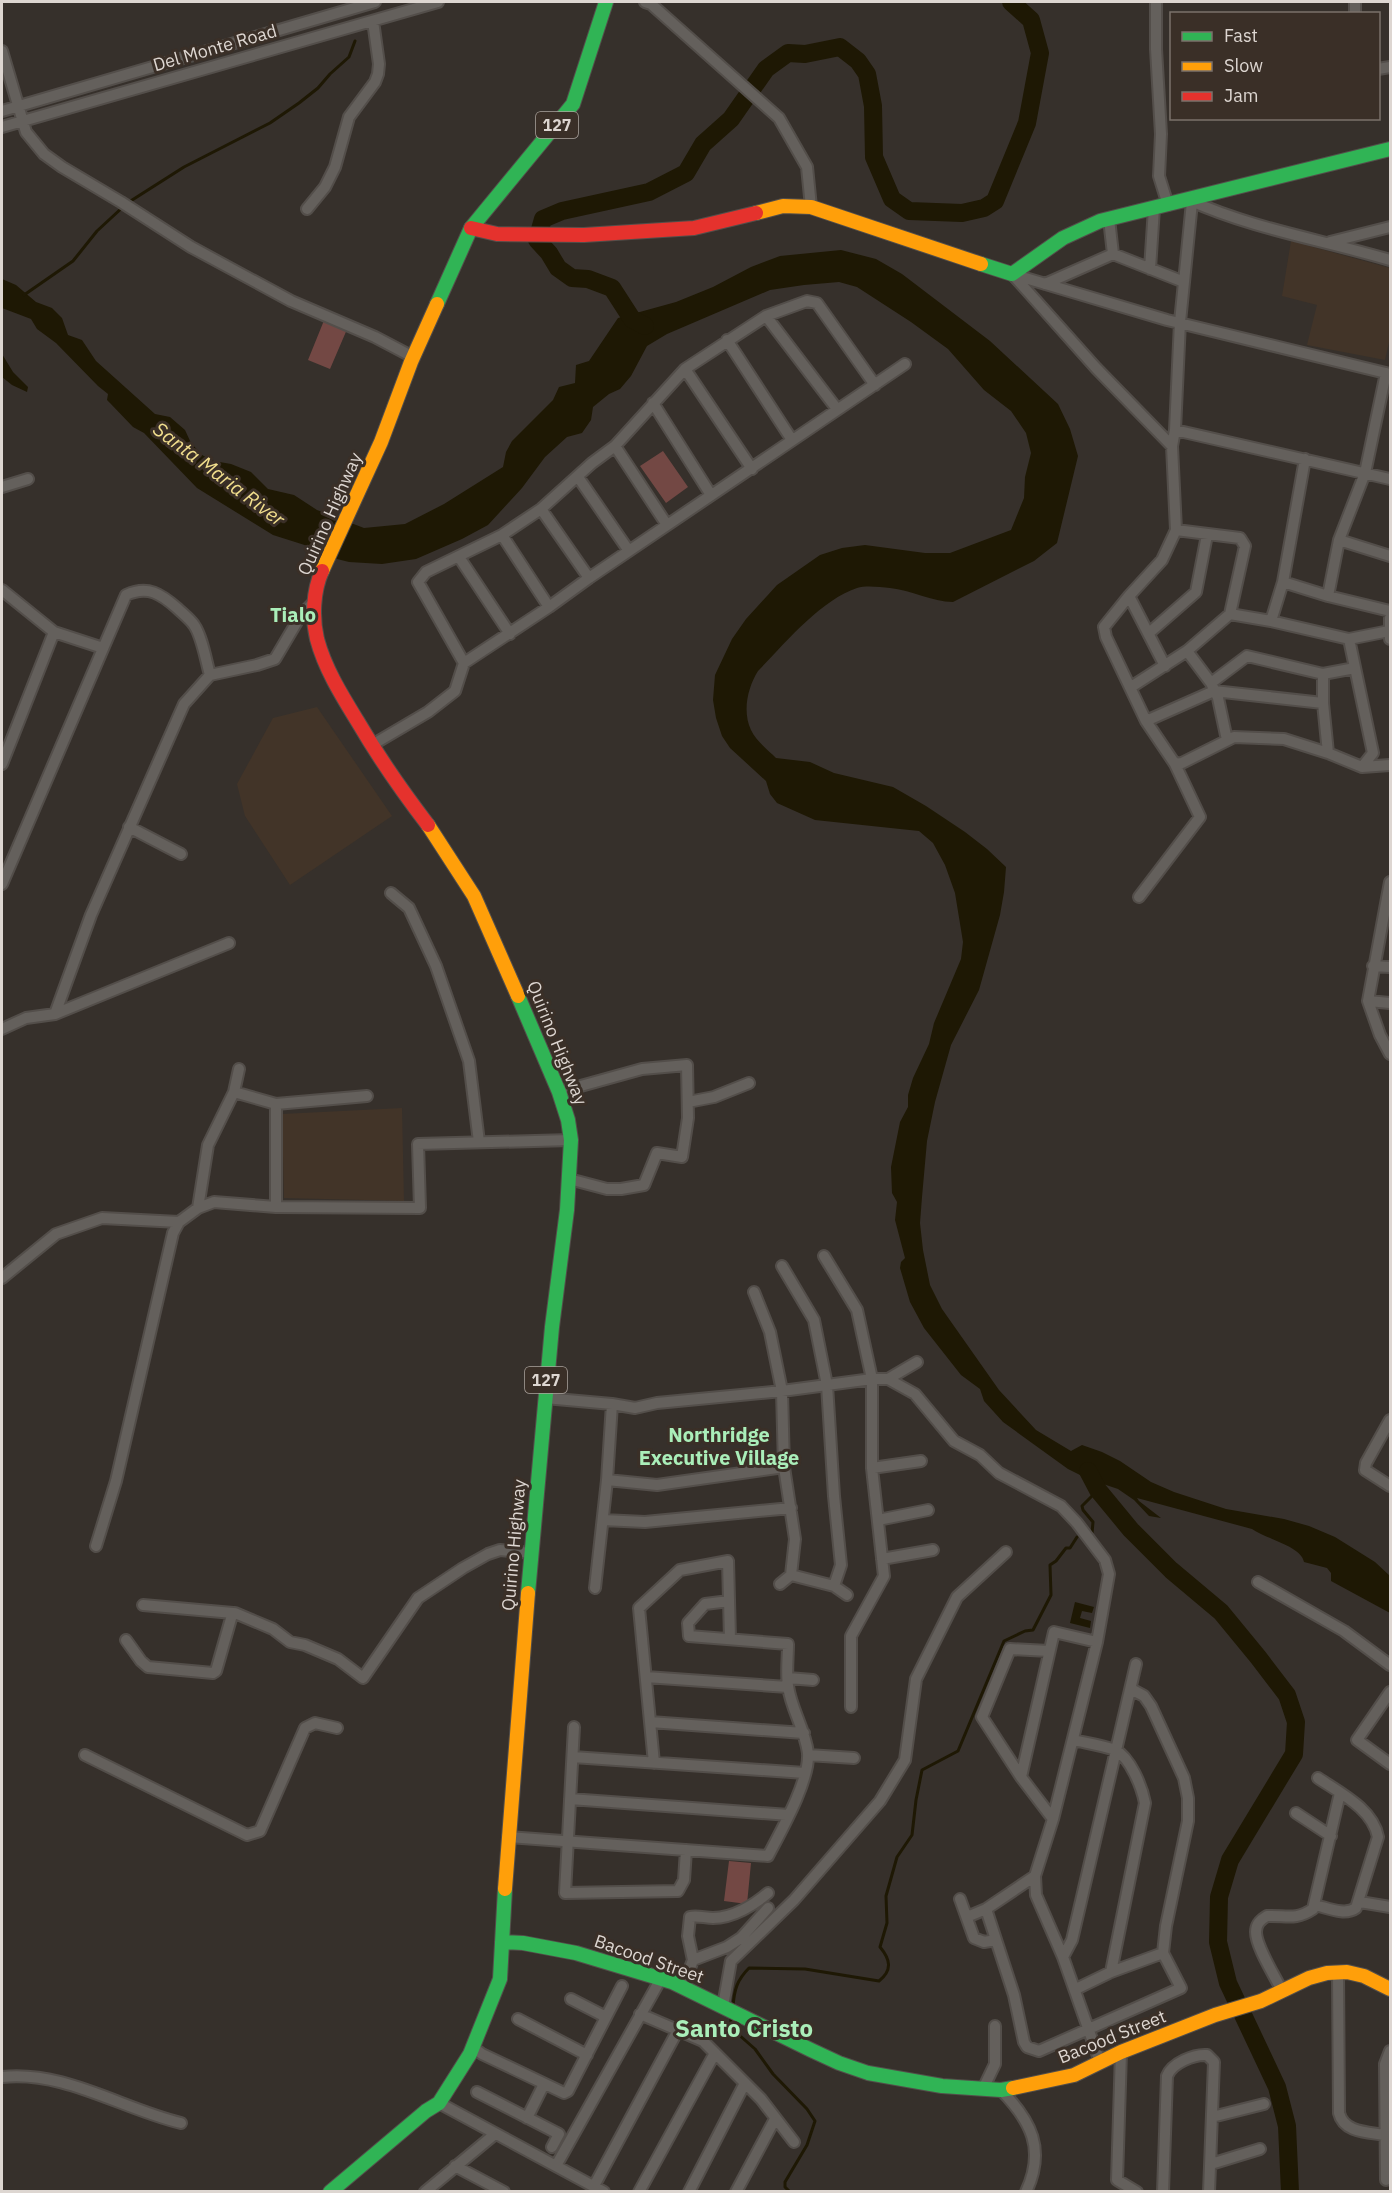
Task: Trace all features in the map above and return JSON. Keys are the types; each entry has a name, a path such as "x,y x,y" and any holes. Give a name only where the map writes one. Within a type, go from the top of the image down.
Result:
{"main road":[{"name":"Quirino Highway","path":"330,2192 426,2111 439,2103 474,2048 500,1979 508,1837 531,1553 571,1140 568,1120 559,1092 474,896 441,843 412,806 340,693 317,638 314,602 317,582 381,442 413,357 471,228 573,104 606,2"},
{"path":"471,228 497,234 584,235 694,228 783,206 811,207 1012,274 1063,238 1100,221 1190,201 1390,149"},
{"name":"Bacood Street","path":"502,1942 524,1943 576,1953 683,1987 839,2063 868,2073 922,2084 1001,2090 1074,2075 1121,2052 1215,2015 1261,2001 1309,1978 1327,1973 1364,1976 1390,1989"}],"street":[{"name":"Del Monte Road","path":"2,111 375,2"},
{"name":"Del Monte Road","path":"2,127 435,2"},
{"path":"645,2 651,4 734,76 778,118 807,167 811,207"},
{"path":"1150,269 1161,207 1156,2"},
{"path":"307,209 325,187 335,167 349,117 375,82 378,74 379,64 373,21"},
{"path":"2,51 23,122 29,136 44,154 191,248 281,295 375,337 413,357"},
{"path":"1139,897 1200,817 1175,764 1146,721 1106,637 1104,627 1162,560 1176,530 1172,446 1190,201 1250,224 1330,242 1390,260"},
{"path":"1110,219 1113,254"},
{"path":"1330,242 1390,227"},
{"path":"1045,284 1113,254 1184,282"},
{"path":"1012,274 1180,322 1388,373 1365,473 1339,540 1328,597"},
{"path":"1012,274 1096,368 1172,446"},
{"path":"464,663 418,582 426,572 501,535 541,509 592,463 615,446 685,369 727,340 766,316 807,301 817,303 875,385"},
{"path":"766,316 837,410"},
{"path":"727,340 792,440"},
{"path":"372,745 428,711 455,691 464,663 905,364"},
{"path":"685,369 752,469"},
{"path":"653,403 711,495"},
{"path":"1174,430 1390,479"},
{"path":"615,446 667,525"},
{"path":"1271,621 1283,582 1305,459"},
{"path":"578,477 629,551"},
{"path":"2,487 28,479"},
{"path":"541,509 589,578"},
{"path":"1131,687 1187,651 1230,614 1245,546 1240,538 1176,530"},
{"path":"501,535 549,607"},
{"path":"1149,633 1196,592 1207,535"},
{"path":"1339,540 1390,556"},
{"path":"459,557 510,633"},
{"path":"1283,582 1328,597 1390,610"},
{"path":"2,590 54,632 103,648"},
{"path":"2,884 126,595 135,591 149,590 160,594 194,625 210,675"},
{"path":"1129,596 1165,666"},
{"path":"55,1014 91,915 184,704 210,675 257,665 275,658 300,615 314,602"},
{"path":"1230,614 1349,639 1390,635 1390,618"},
{"path":"2,764 54,632"},
{"path":"1349,639 1373,753 1362,767"},
{"path":"1187,651 1213,687 1218,698 1227,740"},
{"path":"1146,721 1213,687 1247,656 1323,674 1355,668"},
{"path":"1323,674 1323,703 1328,753"},
{"path":"1213,687 1323,703"},
{"path":"1175,764 1182,763 1234,737 1284,739 1362,767 1390,765"},
{"path":"129,827 181,854"},
{"path":"1390,886 1386,926 1373,966 1368,1001 1385,1036 1390,1054"},
{"path":"391,893 409,908 436,966 469,1061 479,1142"},
{"path":"2,1029 26,1018 55,1014 229,943"},
{"path":"1373,966 1390,967"},
{"path":"1368,1001 1390,1003"},
{"path":"559,1092 642,1069 687,1065 686,1133 681,1157 657,1154 644,1185 621,1190 607,1190 569,1179"},
{"path":"198,1208 208,1145 234,1092 239,1069"},
{"path":"688,1102 714,1097 749,1083"},
{"path":"234,1092 276,1104 367,1096"},
{"path":"276,1104 276,1207"},
{"path":"96,1546 116,1481 173,1233 179,1222 198,1208 213,1202 276,1207 420,1208 418,1144 571,1140"},
{"path":"2,1278 56,1234 102,1218 179,1222"},
{"path":"824,1256 857,1310 872,1379 872,1468 884,1576 850,1636 851,1707"},
{"path":"782,1266 814,1320 827,1385 841,1565 834,1586"},
{"path":"754,1292 770,1332 782,1391 784,1467 795,1539 791,1575 780,1584"},
{"path":"888,1380 917,1362"},
{"path":"545,1398 635,1408 657,1403 782,1391 872,1379 888,1380 915,1394 954,1441 980,1455 999,1473 1061,1506 1077,1523 1105,1560 1110,1575 1097,1642 1073,1740 1053,1819 1035,1876 1036,1895 1076,1989 1100,2062"},
{"path":"595,1588 607,1480 612,1404"},
{"path":"1390,1420 1366,1463 1365,1470 1390,1486"},
{"path":"872,1468 921,1461"},
{"path":"607,1480 657,1485 784,1467"},
{"path":"603,1520 645,1522 791,1508"},
{"path":"878,1520 928,1510"},
{"path":"143,1605 233,1613 273,1629 290,1642 304,1645 338,1659 363,1678 418,1598 488,1554 500,1550 531,1553"},
{"path":"882,1558 933,1550"},
{"path":"729,2009 731,1961 794,1900 880,1801 905,1760 916,1679 957,1597 1006,1552"},
{"path":"654,1762 639,1608 680,1570 728,1561 730,1639"},
{"path":"791,1575 834,1586 847,1595"},
{"path":"1258,1582 1344,1631 1390,1665"},
{"path":"508,1837 768,1856 789,1815 805,1773 808,1755 804,1733 788,1682 788,1644 689,1636 688,1623 705,1604 729,1600"},
{"path":"126,1640 148,1667 213,1673 216,1671 233,1613"},
{"path":"1021,1777 1054,1632 1097,1642"},
{"path":"1049,1651 1010,1649 982,1717 1021,1777 1053,1819"},
{"path":"1063,1957 1072,1940 1136,1664"},
{"path":"646,1677 788,1682 813,1680"},
{"path":"986,1909 1014,1995 1026,2048 1040,2051 1181,1988 1163,1953 1166,1926 1188,1821 1188,1798 1184,1778 1151,1706 1144,1696 1131,1689"},
{"path":"1390,1692 1357,1740 1390,1764"},
{"path":"650,1722 804,1733"},
{"path":"85,1755 247,1835 260,1831 305,1728 315,1723 337,1728"},
{"path":"574,1727 566,1893 678,1891 684,1880 686,1850"},
{"path":"1073,1740 1117,1751 1134,1771 1142,1787 1145,1803 1111,1972"},
{"path":"808,1755 854,1758"},
{"path":"573,1757 805,1773"},
{"path":"1316,1905 1351,1912 1360,1902 1378,1837 1376,1826 1369,1816 1318,1778"},
{"path":"1282,1991 1258,1940 1256,1930 1258,1923 1267,1916 1286,1918 1301,1916 1316,1905 1340,1793"},
{"path":"570,1799 789,1815"},
{"path":"1296,1813 1331,1836"},
{"path":"968,1917 986,1909 1035,1876"},
{"path":"683,1987 693,1960 688,1936 691,1916 716,1918 732,1914 756,1904 768,1893"},
{"path":"960,1899 974,1938 984,1942 996,1940"},
{"path":"1360,1902 1390,1907"},
{"path":"693,1960 727,1947 741,1938 768,1908"},
{"path":"1076,1989 1111,1972 1163,1953"},
{"path":"1338,1973 1339,2113 1341,2121 1347,2128 1385,2135"},
{"path":"556,2164 659,1982"},
{"path":"474,2048 561,2092 568,2091 622,1986"},
{"path":"571,1999 606,2017"},
{"path":"640,2014 703,2041 761,2099 794,2142"},
{"path":"518,2019 587,2055"},
{"path":"983,2089 995,2064 995,2026"},
{"path":"439,2103 599,2189 678,2030"},
{"path":"1386,2180 1385,2064 1390,2051"},
{"path":"1121,2052 1117,2180 1137,2192"},
{"path":"639,2192 715,2053"},
{"path":"1163,2192 1167,2076 1174,2065 1201,2054 1208,2055 1214,2062 1209,2192"},
{"path":"2,2077 42,2079 74,2085 154,2116 181,2123"},
{"path":"689,2192 745,2083"},
{"path":"527,2118 544,2084"},
{"path":"1001,2090 1014,2103 1030,2126 1034,2140 1035,2167 1026,2192"},
{"path":"477,2092 559,2134 552,2147"},
{"path":"1212,2117 1263,2104"},
{"path":"736,2192 775,2120"},
{"path":"425,2192 495,2134"},
{"path":"1211,2164 1260,2149"},
{"path":"455,2166 504,2192"}],"shaded area":[{"path":"1291,241 1390,268 1390,338 1385,360 1307,345 1317,305 1282,296"},
{"path":"325,318 348,327 330,369 308,360"},
{"path":"663,451 688,487 666,503 640,466"},
{"path":"317,707 392,816 290,885 245,816 237,784 273,718"},
{"path":"402,1108 404,1201 284,1198 282,1114"},
{"path":"729,1861 751,1863 747,1904 724,1901"}],"water":[{"name":"Santa Maria River","path":"841,250 876,259 902,274 990,341 1058,404 1070,429 1078,456 1057,543 1034,561 953,602 898,589 869,586 844,594 817,612 758,671 747,699 748,723 751,730 759,742 776,758 810,762 834,773 893,787 965,832 1006,867 1000,915 979,990 951,1045 927,1141 920,1223 930,1285 942,1309 999,1390 1036,1430 1071,1451 1082,1445 1102,1452 1151,1482 1174,1492 1226,1509 1284,1519 1335,1537 1375,1562 1390,1576 1390,1613 1331,1581 1331,1573 1327,1568 1304,1562 1301,1556 1290,1547 1252,1529 1137,1498 1161,1518 1149,1516 1134,1500 1118,1489 1088,1479 1068,1469 1003,1422 984,1401 980,1389 961,1375 924,1328 910,1302 900,1268 905,1258 895,1220 897,1202 892,1193 891,1167 900,1122 908,1107 908,1095 913,1078 929,1044 934,1023 961,959 963,942 955,893 945,865 933,843 919,831 815,820 777,803 770,794 766,781 730,748 722,736 713,700 715,675 732,639 746,619 777,585 820,555 842,548 865,545 925,553 950,553 1011,530 1024,498 1025,477 1031,453 1026,433 1011,411 984,390 948,349 857,287 839,282 770,290 667,334 647,346 631,376 620,389 609,394 593,407 591,420 582,433 567,437 545,457 522,488 488,525 416,559 382,564 349,562 325,556 314,548 273,535 197,488 144,433 133,427 107,400 108,394 56,343 37,329 31,319 2,308 2,279 16,285 36,302 52,308 62,318 68,335 82,340 96,361 155,414 170,417 185,430 191,443 202,455 251,472 268,489 294,495 317,510 364,528 405,524 444,504 503,467 506,452 512,441 553,400 559,387 575,383 576,365 589,361 618,318 676,302 780,256"},
{"path":"2,354 13,372 28,387 27,392 2,377"},
{"path":"1075,1602 1094,1607 1092,1613 1082,1611 1080,1618 1091,1621 1090,1628 1070,1623"}],"waterway":[{"path":"645,326 632,319 612,288 588,279 572,278 558,268 549,253 537,240 543,219 562,211 649,192 686,173 703,144 731,119 766,69 788,53 805,54 840,47 858,61 867,74 873,106 874,157 892,199 909,211 962,213 984,208 995,201 1027,123 1040,53 1031,20 1011,2"},
{"path":"129,202 184,167 270,123 299,103 318,88 349,57 355,41"},
{"path":"24,295 73,261 97,231 124,206"},
{"path":"1088,1471 1098,1490 1131,1530 1171,1570 1221,1612 1287,1695 1296,1722 1294,1754 1230,1860 1219,1897 1218,1942 1228,1983 1277,2087 1287,2126 1290,2192"},
{"path":"1092,1533 1093,1522 1082,1506 1098,1490"},
{"path":"733,2007 737,1986 749,1968 805,1969 879,1981 886,1973 888,1960 880,1947 887,1923 886,1896 897,1857 912,1835 922,1770 958,1751 1004,1641 1025,1631 1033,1630 1051,1595 1050,1565 1066,1548 1070,1548 1077,1537"},
{"path":"731,2016 731,2022 738,2034 755,2049 773,2074 807,2109 815,2121 807,2145 785,2182 785,2187 790,2192"}],"traffic: fast":[{"path":"437,304 471,228 573,104 606,2"},
{"path":"981,264 1012,274 1063,238 1100,221 1390,149"},
{"path":"518,996 559,1092 568,1120 571,1140 567,1210 552,1327 528,1593"},
{"path":"330,2192 426,2111 439,2103 470,2054 500,1979 505,1889"},
{"path":"502,1942 523,1943 576,1953 672,1982 811,2050 868,2073 942,2086 1001,2090 1013,2088"}],"traffic: slow":[{"path":"756,213 783,206 811,207 981,264"},
{"path":"322,571 381,442 411,362 437,304"},
{"path":"428,825 474,896 518,996"},
{"path":"505,1889 528,1593"},
{"path":"1013,2088 1074,2075 1121,2052 1215,2015 1261,2001 1309,1978 1327,1973 1347,1972 1364,1976 1390,1989"}],"traffic: jam":[{"path":"471,228 497,234 584,235 694,228 756,213"},
{"path":"322,571 315,596 314,622 317,639 329,672 374,748 428,825"}],"district":[{"name":"Tialo","path":"293,615"},
{"name":"Northridge Executive Village","path":"719,1446"},
{"name":"Santo Cristo","path":"744,2029"}]}
